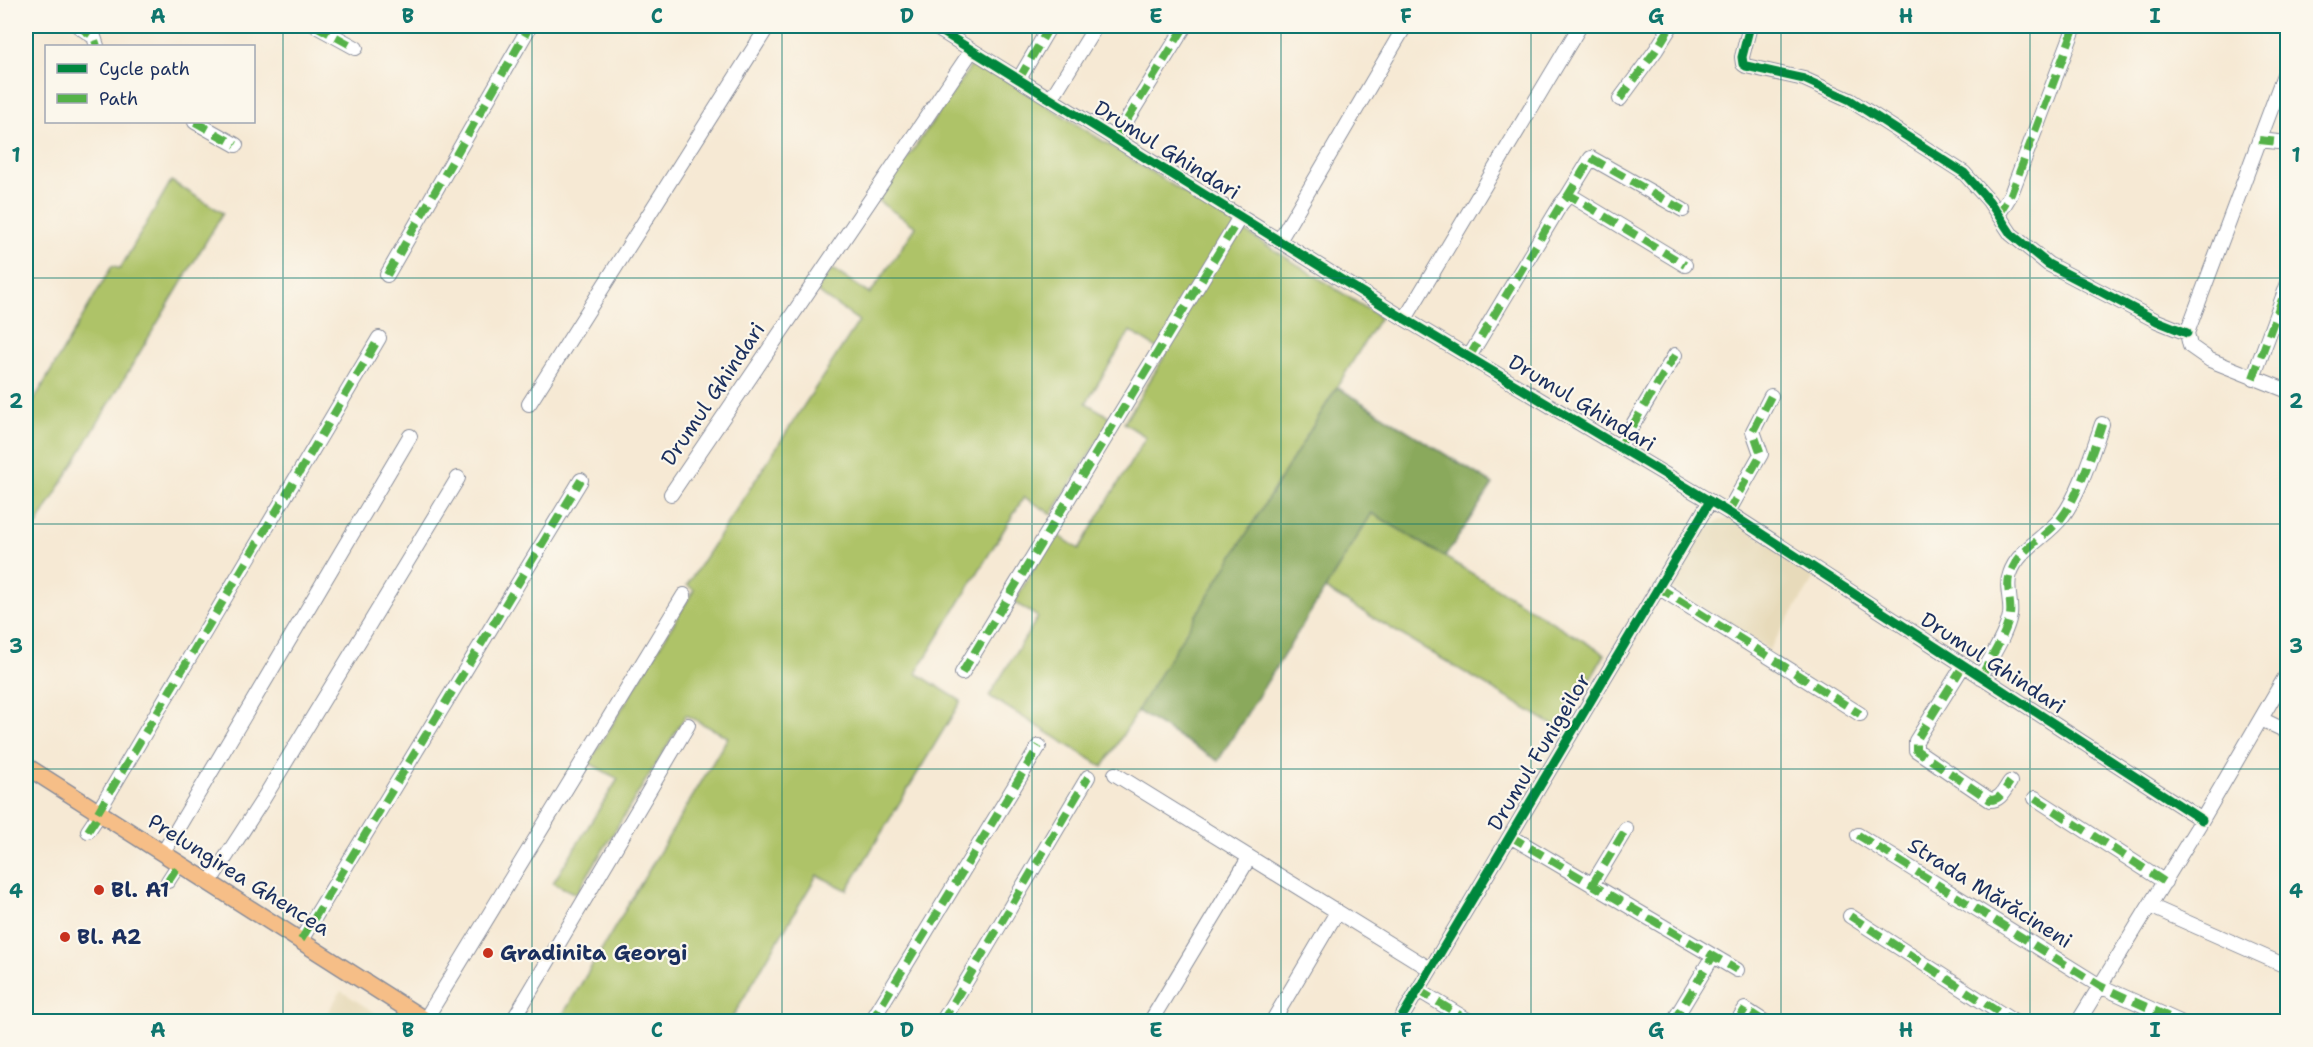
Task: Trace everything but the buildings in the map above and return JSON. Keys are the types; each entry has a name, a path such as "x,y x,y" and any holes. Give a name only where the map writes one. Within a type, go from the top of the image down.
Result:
{"main road":[{"name":"Prelungirea Ghencea","path":"26,766 426,1021"}],"street":[{"path":"78,26 94,37 97,45"},
{"path":"316,26 356,48"},
{"path":"387,275 530,26"},
{"path":"529,404 768,26"},
{"name":"Drumul Ghindari","path":"936,26 1405,319 1728,512 2202,820"},
{"path":"1018,79 1050,26"},
{"path":"1052,99 1096,26"},
{"path":"1115,139 1185,26"},
{"path":"1279,241 1405,26"},
{"path":"1405,319 1581,26"},
{"path":"1620,99 1671,26"},
{"path":"1750,26 1742,57 1743,64 1804,79 1850,100 1953,164 1977,185 2020,243 2048,264 2188,339 2210,360 2288,391"},
{"path":"1998,215 2011,194 2074,26"},
{"name":"Drumul Ghindari","path":"671,494 972,50"},
{"path":"2188,339 2288,64"},
{"path":"197,123 236,145"},
{"path":"2259,141 2288,143"},
{"path":"1469,357 1561,204 1592,158 1683,210"},
{"path":"1567,197 1573,197 1685,265"},
{"path":"962,673 1240,217"},
{"path":"2253,378 2288,283"},
{"path":"88,831 379,338"},
{"path":"1620,446 1675,355"},
{"path":"1728,512 1761,454 1753,431 1771,396"},
{"path":"1981,677 2008,623 2011,611 2008,586 2010,574 2025,552 2064,515 2090,459 2102,424"},
{"path":"164,853 410,436"},
{"path":"209,883 262,801 458,478"},
{"path":"301,940 581,480"},
{"name":"Drumul Funigeilor","path":"1399,1022 1710,501"},
{"path":"1658,587 1860,714"},
{"path":"426,1021 684,595"},
{"path":"1963,666 1916,741 1916,750 1990,800 2001,796 2010,782"},
{"path":"2078,1022 2165,882 2288,672"},
{"path":"2260,719 2288,732"},
{"path":"512,1022 688,725"},
{"path":"871,1022 1039,746"},
{"path":"1115,774 1430,969"},
{"path":"942,1022 1088,777"},
{"path":"2035,798 2165,882"},
{"path":"1592,885 1626,830"},
{"name":"Strada Mărăcineni","path":"1858,835 2100,986 2180,1022"},
{"path":"1510,836 1737,970"},
{"path":"1150,1022 1249,858"},
{"path":"168,881 179,864"},
{"path":"2150,906 2288,967"},
{"path":"1272,1022 1337,912"},
{"path":"1850,916 2014,1022"},
{"path":"1673,1022 1713,956"},
{"path":"1418,990 1471,1022"},
{"path":"1737,1022 1746,1009 1765,1022"}],"shaded area":[{"path":"1731,519 1817,574 1769,650 1669,586 1702,533 1720,520"},
{"path":"341,991 388,1021 322,1021"}],"green space":[{"path":"975,60 1380,317 1103,767 989,696 1038,617 1014,602 1055,533 1079,549 1146,437 1124,423 1166,354 1130,331 1086,403 1112,418 1052,514 1024,497 916,673 961,701 847,890 817,875 730,1021 559,1021 728,737 686,715 576,894 553,883 618,779 589,763 694,590 687,585 859,321 816,291 832,269 870,294 916,227 878,201"},
{"path":"171,181 223,213 26,543 26,414 112,266 120,269"},
{"path":"1337,387 1493,484 1445,557 1372,513 1218,761 1137,711"},
{"path":"1372,513 1605,654 1561,730 1325,589"}],"marked path":[{"path":"78,26 94,37 97,45"},
{"path":"316,26 356,48"},
{"path":"387,275 530,26"},
{"path":"1019,79 1050,26"},
{"path":"1115,139 1185,26"},
{"path":"1620,99 1671,26"},
{"path":"1998,215 2011,194 2075,26"},
{"path":"197,123 236,145"},
{"path":"2259,140 2288,143"},
{"path":"1567,197 1591,158 1683,210"},
{"path":"1469,357 1567,197 1573,197 1685,265"},
{"path":"962,673 1240,217"},
{"path":"2253,378 2288,283"},
{"path":"98,812 379,338"},
{"path":"1620,446 1675,355"},
{"path":"1728,512 1761,454 1753,431 1771,396"},
{"path":"1981,677 2008,623 2010,615 2009,579 2014,565 2026,550 2056,524 2068,508 2085,472 2102,424"},
{"path":"301,940 581,480"},
{"path":"1658,587 1860,714"},
{"path":"1963,666 1916,741 1916,750 1990,800 2000,796 2010,782"},
{"path":"871,1022 1039,746"},
{"path":"942,1022 1088,777"},
{"path":"2035,798 2165,882"},
{"path":"88,831 100,813"},
{"path":"1592,885 1626,829"},
{"path":"1858,835 2100,986 2180,1022"},
{"path":"1510,836 1737,970"},
{"path":"168,881 179,864"},
{"path":"1850,916 2014,1022"},
{"path":"1673,1022 1713,956"},
{"path":"1418,990 1471,1022"},
{"path":"1737,1022 1745,1009 1765,1022"}],"cycle path":[{"path":"933,26 1405,319 1728,512 2202,820"},
{"path":"1750,26 1742,57 1743,64 1804,79 1850,100 1964,173 1989,201 2011,234 2048,264 2157,321 2187,333"},
{"path":"1399,1022 1710,501"}],"place":[{"name":"Bl. A1","path":"99,890"},
{"name":"Bl. A2","path":"65,937"},
{"name":"Gradinita Georgi","path":"488,953"}]}
